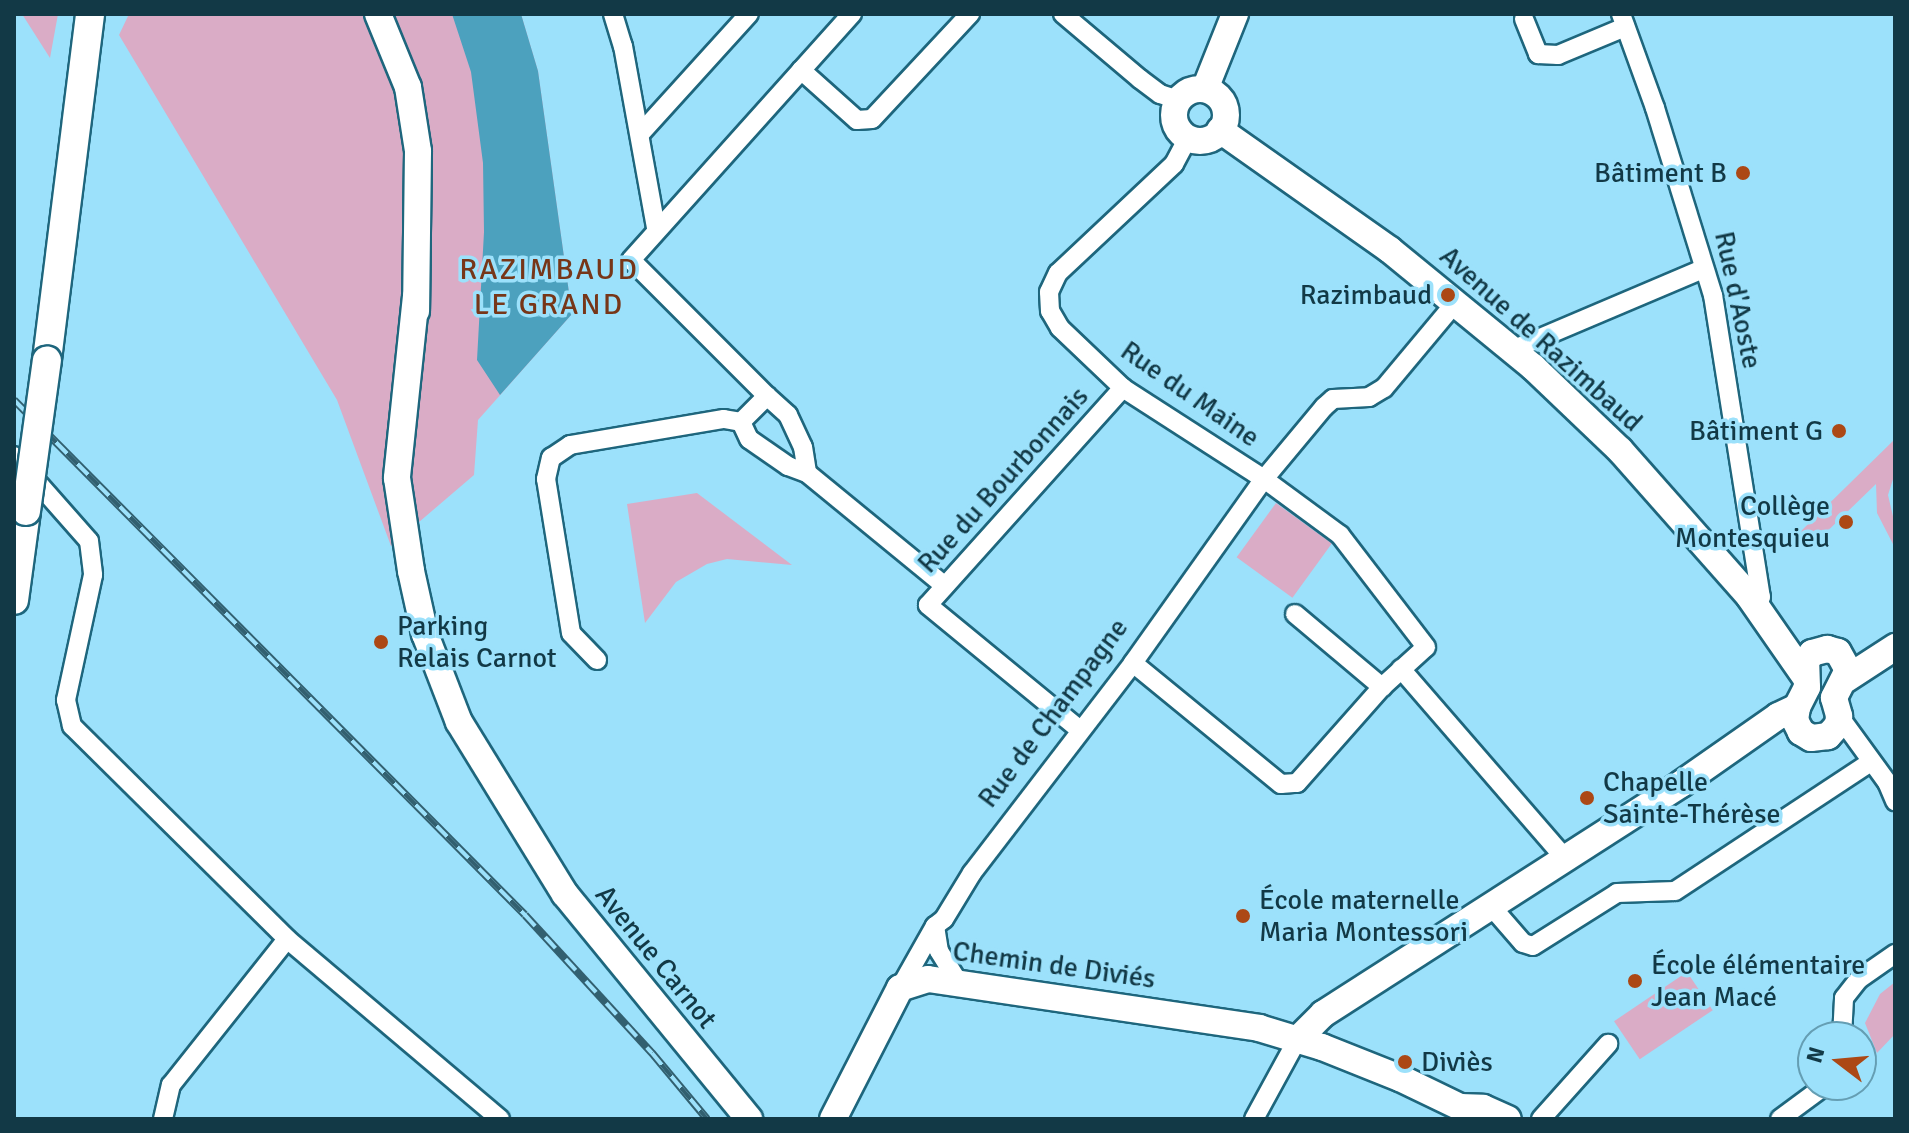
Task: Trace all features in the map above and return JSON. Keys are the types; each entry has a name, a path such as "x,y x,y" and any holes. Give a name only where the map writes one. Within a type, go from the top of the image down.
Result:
{"main road":[{"path":"57,285 62,148 81,14"},
{"path":"14,600 90,14"},
{"path":"77,124 108,14"}],"street":[{"name":"Avenue Carnot","path":"378,14 408,87 418,151 416,296 397,478 411,571 425,634 459,722 565,894 749,1119"},
{"path":"613,14 623,46 656,228"},
{"path":"640,134 749,14"},
{"path":"807,473 803,447 788,415 631,260 656,228 852,14"},
{"path":"801,70 857,120 872,119 970,14"},
{"path":"1063,14 1160,94 1179,100"},
{"path":"1205,89 1235,14"},
{"path":"1524,19 1538,54 1558,55 1623,20"},
{"name":"Rue d'Aoste","path":"1623,20 1692,221 1703,269 1713,295 1761,597 1757,606"},
{"path":"1205,89 1224,105 1220,130 1202,141 1188,138 1176,125 1175,108 1190,91 1205,89"},
{"name":"Avenue de Razimbaud","path":"1220,130 1390,250 1533,367 1620,450 1757,606 1780,638 1808,664 1827,649 1838,652 1846,670"},
{"name":"Rue du Maine","path":"1188,138 1174,164 1058,273 1049,292 1050,311 1060,328 1123,388 1264,479 1340,535 1426,647 1401,669"},
{"path":"1512,350 1703,269"},
{"name":"Rue de Champagne","path":"900,988 935,926 1133,663 1264,479 1333,399 1369,397 1384,388 1455,303"},
{"path":"1533,367 1551,335"},
{"name":"Rue du Bourbonnais","path":"1080,730 928,605 1123,388"},
{"path":"741,422 767,396"},
{"path":"597,660 571,633 546,479 551,458 570,445 724,419 741,422"},
{"path":"741,422 749,439 788,466 807,473 945,586"},
{"path":"14,456 89,541 93,575 66,700 72,726 287,939 500,1119"},
{"path":"1295,614 1382,687"},
{"path":"1886,653 1846,670 1834,698 1834,726 1841,737 1891,779 1895,801"},
{"path":"1133,663 1281,784 1297,783 1401,669 1565,858"},
{"path":"1808,664 1807,687 1799,719 1811,738 1834,726"},
{"path":"1254,1119 1297,1040 1323,1014 1755,735 1779,730 1799,719"},
{"path":"1490,905 1523,943 1533,946 1617,893 1675,891 1868,758"},
{"path":"935,926 939,951 959,983"},
{"path":"163,1119 171,1085 287,939"},
{"path":"1843,1021 1844,998 1859,979 1895,954"},
{"name":"Chemin de Diviés","path":"900,988 928,979 959,983 1259,1028 1297,1040"},
{"path":"833,1119 900,988"},
{"path":"1297,1040 1400,1078 1461,1115 1483,1108 1508,1119"},
{"path":"1541,1119 1608,1044"},
{"path":"1780,1119 1804,1101"}],"shaded area":[{"path":"22,14 58,14 50,58"},
{"path":"129,14 521,14 538,71 572,314 478,420 474,475 391,546 337,400 119,35"},
{"path":"1895,439 1895,473 1888,495 1895,525 1895,548 1877,513 1876,484 1811,547 1798,534"},
{"path":"697,493 792,565 727,559 707,564 676,582 645,623 627,504"},
{"path":"1276,503 1332,544 1292,598 1237,557"},
{"path":"1687,972 1713,1010 1640,1059 1614,1021"},
{"path":"1895,982 1895,1034 1877,1053 1877,1021 1866,1021 1880,994"}],"water":[{"path":"452,14 521,14 538,71 572,314 500,395 477,360 484,232 483,163 471,72"}],"railway":[{"path":"14,400 525,915 652,1053 707,1119"}],"place":[{"name":"Bâtiment B","path":"1743,173"},
{"name":"Razimbaud","path":"1448,295"},
{"name":"Bâtiment G","path":"1839,431"},
{"name":"Collège Montesquieu","path":"1846,522"},
{"name":"Parking Relais Carnot","path":"381,642"},
{"name":"Chapelle Sainte-Thérèse","path":"1587,798"},
{"name":"École maternelle Maria Montessori","path":"1243,916"},
{"name":"École élémentaire Jean Macé","path":"1635,981"},
{"name":"Diviès","path":"1405,1062"}],"district":[{"name":"RAZIMBAUD LE GRAND","path":"549,287"}]}
